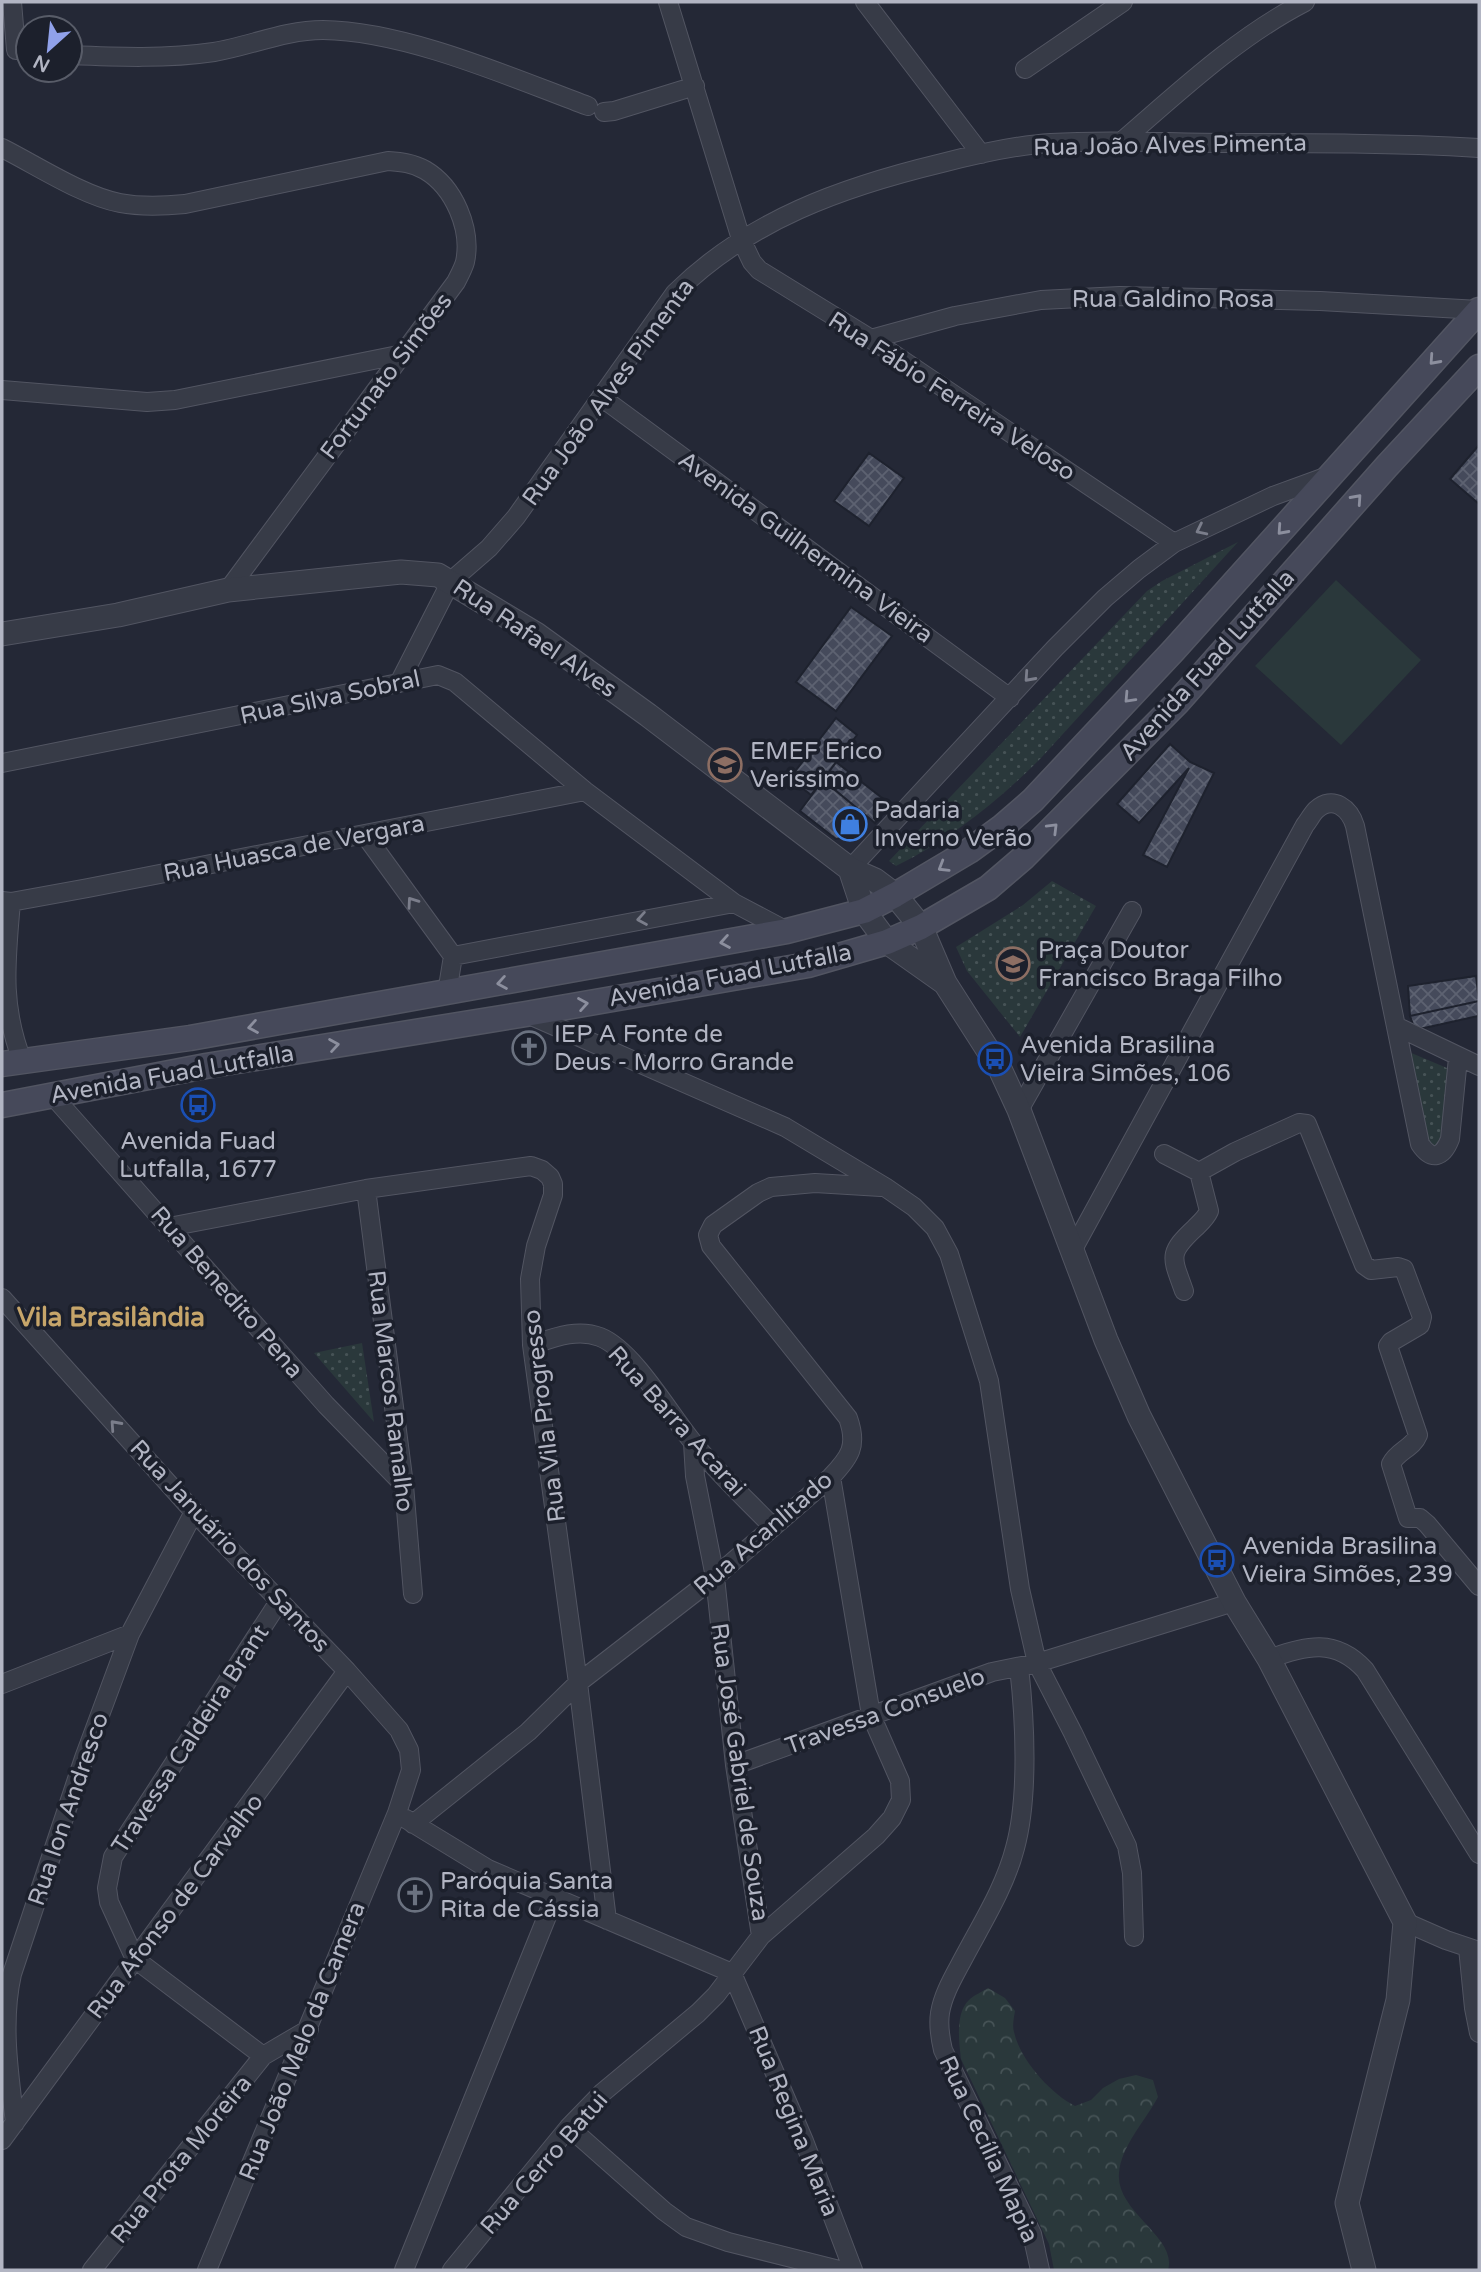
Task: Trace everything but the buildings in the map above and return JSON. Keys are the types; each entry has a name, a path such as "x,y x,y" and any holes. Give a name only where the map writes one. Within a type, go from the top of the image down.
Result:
{"main road":[{"name":"Avenida Fuad Lutfalla","path":"12,1063 153,1044 447,993 787,931 864,911 975,847 1033,800 1173,651 1479,310"},
{"name":"Avenida Fuad Lutfalla","path":"2,1105 206,1066 808,965 887,942 921,927 988,888 1023,858 1177,702 1479,367"},
{"path":"149,1077 157,1060 153,1044"}],"street":[{"path":"12,2 14,33"},
{"name":"Rua Fábio Ferreira Veloso","path":"668,2 741,239 752,262 770,278 871,339 1174,543"},
{"path":"864,2 981,154"},
{"path":"1026,69 1123,2"},
{"path":"1121,142 1194,78 1277,16 1305,2"},
{"path":"84,55 193,55 294,33 321,30 413,45 596,109 614,111 695,86"},
{"name":"Rua João Alves Pimenta","path":"451,581 489,548 516,517 675,293 699,270 741,239 794,211 847,189 903,172 981,154 1050,143 1389,143 1479,148"},
{"name":"Fortunato Simões","path":"2,148 100,197 119,203 155,206 224,198 388,161 406,162 439,180 463,221 467,246 465,264 456,282 228,590"},
{"name":"Rua Galdino Rosa","path":"871,339 955,316 1029,302 1120,296 1320,300 1479,310"},
{"path":"2,390 147,402 175,400 403,354"},
{"name":"Avenida Guilhermina Vieira","path":"601,397 1010,698"},
{"name":"Avenida Fuad Lutfalla","path":"850,869 1055,648 1105,598 1174,543 1273,496 1331,475"},
{"name":"Rua Rafael Alves","path":"2,634 118,615 228,590 401,572 438,575 536,634 850,869 875,880 895,895 921,927 946,982 1000,1069 1019,1110 1071,1253 1139,1416 1234,1602 1269,1659 1405,1922"},
{"path":"399,683 451,581"},
{"name":"Rua Silva Sobral","path":"2,764 429,676 447,677 585,791 734,903 787,931"},
{"name":"Rua Huasca de Vergara","path":"6,901 365,835 585,791"},
{"path":"1071,1253 1316,809 1335,803 1352,814 1369,884 1420,1144 1424,1151 1432,1155 1439,1155 1446,1150 1450,1139 1458,1058"},
{"path":"365,835 453,957 447,993"},
{"path":"850,869 864,911 887,942 946,982"},
{"path":"6,901 5,976 7,1010 14,1041 12,1063"},
{"path":"453,957 734,903"},
{"path":"1019,1110 1132,911"},
{"path":"526,1014 785,1127 885,1187 914,1207 935,1228 957,1279 989,1381 1020,1590 1028,1665 1073,1733 1127,1846 1132,1873 1134,1937"},
{"path":"1398,1027 1479,1066"},
{"name":"Rua Benedito Pena","path":"53,1096 326,1405 404,1485"},
{"path":"1199,1172 1235,1152 1299,1123 1307,1124 1364,1265 1371,1270 1398,1267 1406,1272 1422,1322 1391,1342 1388,1351 1418,1435 1415,1441 1393,1459 1391,1468 1408,1518 1420,1518 1427,1524 1479,1586"},
{"path":"1164,1154 1199,1172 1209,1211 1175,1250 1175,1265 1184,1292"},
{"name":"Rua Vila Progresso","path":"169,1227 366,1189 531,1166 550,1177 553,1195 536,1246 530,1279 531,1345 578,1683 607,1920"},
{"name":"Rua Acanlitado","path":"413,1824 528,1732 578,1683 715,1577 831,1477 847,1460 853,1446 853,1432 848,1418 711,1246 708,1235 713,1225 758,1193 771,1187 815,1183 885,1187"},
{"name":"Rua Marcos Ramalho","path":"366,1189 404,1485 413,1594"},
{"name":"Rua Januário dos Santos","path":"2,1298 194,1512 347,1671 399,1730 409,1750 411,1770 397,1813"},
{"name":"Rua Barra Acarai","path":"531,1345 578,1332 600,1337 620,1351 652,1387 693,1443 773,1527"},
{"name":"Rua José Gabriel de Souza","path":"693,1443 695,1476 715,1577 735,1766 761,1936"},
{"name":"Rua Cerro Batui","path":"452,2270 569,2127 602,2093 698,2013 716,1995 761,1936 876,1836 892,1818 901,1800 900,1781 871,1715 831,1477"},
{"name":"Rua Ion Andresco","path":"15,2123 6,2042 9,1986 84,1758 130,1634 194,1512"},
{"name":"Travessa Caldeira Brant","path":"135,1959 109,1902 107,1888 113,1857 280,1600"},
{"name":"Travessa Consuelo","path":"735,1766 992,1672 1028,1665 1234,1602"},
{"path":"2,1684 130,1634"},
{"path":"1269,1659 1295,1649 1320,1647 1337,1648 1357,1661 1479,1854"},
{"name":"Rua Cecília Mapia","path":"1028,1665 1024,1713 1023,1794 1016,1848 1000,1888 948,1988 940,2010 939,2031 943,2050 1032,2234 1040,2270"},
{"name":"Rua Afonso de Carvalho","path":"2,2140 347,1671"},
{"path":"397,1813 488,1869 732,1973"},
{"name":"Rua João Melo da Camera","path":"207,2270 397,1813"},
{"path":"404,2270 554,1899"},
{"path":"1364,2270 1347,2203 1398,2000 1405,1922 1474,1949 1474,2008 1479,2033"},
{"path":"135,1959 263,2056"},
{"name":"Rua Regina Maria","path":"732,1973 804,2141 853,2270"},
{"name":"Rua Prota Moreira","path":"92,2270 263,2056 309,2029"},
{"path":"569,2127 664,2211 686,2227 727,2242 839,2270"}],"green space":[{"path":"1238,542 1041,758 1008,790 936,844 896,866 889,861 1147,591"},
{"path":"1336,580 1421,660 1341,745 1255,666"},
{"name":"Praça Doutor Francisco Braga Filho","path":"1052,881 1096,906 1020,1037 967,971 956,947 1023,905"},
{"path":"1409,1052 1447,1068 1448,1131 1439,1149 1425,1145"},
{"path":"362,1343 374,1422 314,1353"},
{"path":"988,1988 1005,1998 1015,2011 1013,2024 1017,2043 1030,2065 1047,2085 1066,2101 1075,2106 1091,2100 1103,2088 1119,2079 1136,2075 1153,2080 1158,2097 1124,2153 1119,2173 1120,2187 1126,2200 1164,2246 1169,2258 1168,2270 1054,2270 1049,2244 961,2059 959,2028 962,2012 969,2000"}],"place":[{"name":"EMEF Erico Verissimo","path":"725,765"},
{"name":"Padaria Inverno Verão","path":"850,824"},
{"name":"Praça Doutor Francisco Braga Filho","path":"1013,964"},
{"name":"IEP A Fonte de Deus - Morro Grande","path":"529,1048"},
{"name":"Avenida Brasilina Vieira Simões, 106","path":"995,1059"},
{"name":"Avenida Fuad Lutfalla, 1677","path":"198,1105"},
{"name":"Avenida Brasilina Vieira Simões, 239","path":"1217,1560"},
{"name":"Paróquia Santa Rita de Cássia","path":"415,1895"}],"district":[{"name":"Vila Brasilândia","path":"111,1317"}]}
